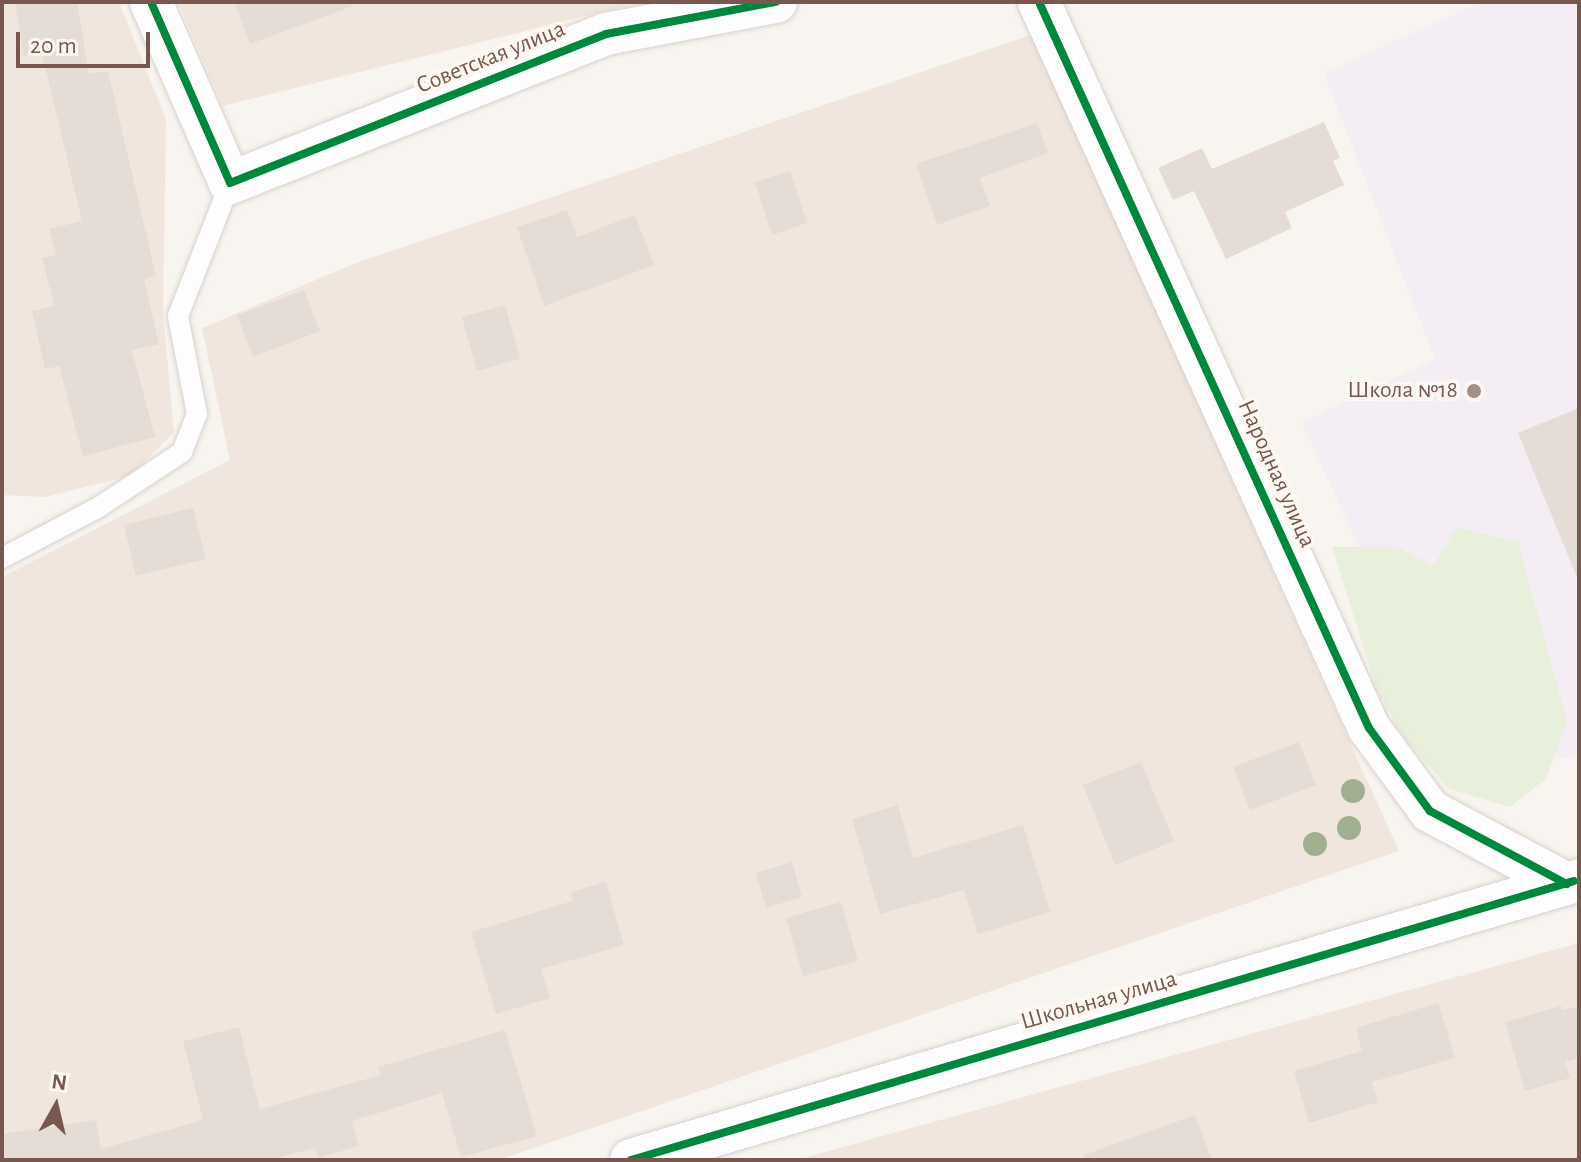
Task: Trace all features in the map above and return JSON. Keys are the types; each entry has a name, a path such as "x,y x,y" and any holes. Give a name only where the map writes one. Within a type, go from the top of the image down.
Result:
{"street":[{"path":"151,2 230,183"},
{"name":"Советская улица","path":"230,183 606,34 776,2"},
{"name":"Народная улица","path":"1039,2 1369,728 1430,811 1573,882"},
{"name":"Школьная улица","path":"631,1160 1573,882"}],"lane":[{"path":"2,558 99,507 182,452 197,414 178,316 230,183"}],"shaded area":[{"path":"2,2 119,2 166,119 163,312 174,432 130,476 44,497 2,495"},
{"path":"178,2 642,2 223,106"},
{"name":"Школа №18","path":"1482,2 1579,2 1579,754 1466,779 1302,423 1435,359 1324,73"},
{"path":"1031,35 1399,851 499,1160 2,1160 2,577 230,460 202,328 356,263"},
{"path":"1579,943 1579,1160 796,1160"}],"green space":[{"path":"1456,528 1518,542 1567,721 1546,779 1510,807 1449,789 1402,735 1377,690 1332,547 1397,547 1433,566"}],"building":[{"path":"15,2 77,2 89,74 108,71 156,276 144,279 159,344 132,350 155,437 83,456 59,366 45,369 32,311 54,306 42,258 56,255 49,229 82,221 42,54 24,57"},
{"path":"234,2 352,2 353,6 250,44"},
{"path":"1324,122 1340,158 1333,161 1344,185 1285,212 1292,228 1226,259 1194,191 1173,200 1158,168 1202,148 1212,169"},
{"path":"1037,123 1048,153 980,178 990,206 937,225 916,164"},
{"path":"790,171 807,223 772,235 755,182"},
{"path":"567,210 577,237 635,215 654,265 544,306 517,227"},
{"path":"304,290 320,331 253,357 237,315"},
{"path":"505,305 520,359 477,371 462,317"},
{"path":"1579,408 1579,579 1578,580 1518,433"},
{"path":"193,508 206,559 136,576 124,525"},
{"path":"1299,742 1316,785 1250,810 1233,767"},
{"path":"1141,762 1174,841 1115,865 1083,785"},
{"path":"898,805 913,858 1023,825 1050,912 978,934 964,890 880,914 852,819"},
{"path":"792,862 802,897 766,908 756,873"},
{"path":"606,882 624,945 541,969 550,998 496,1014 471,932 573,901 571,892"},
{"path":"841,902 858,961 803,976 786,918"},
{"path":"1438,1003 1455,1058 1372,1082 1378,1102 1309,1123 1294,1071 1362,1051 1356,1028"},
{"path":"1561,1006 1563,1010 1579,1006 1579,1058 1565,1062 1570,1078 1525,1091 1505,1022"},
{"path":"239,1027 260,1109 381,1075 378,1067 505,1030 537,1136 461,1157 442,1093 352,1121 359,1146 318,1158 315,1148 269,1160 2,1160 2,1134 96,1120 101,1149 203,1120 183,1041"},
{"path":"1195,1115 1212,1160 1085,1160 1084,1155"}],"cycle path":[{"path":"151,2 230,183 606,34 776,2"},
{"path":"1039,2 1369,728 1430,811 1567,884"},
{"path":"631,1160 1574,881"}],"place":[{"name":"Школа №18","path":"1474,391"}]}
